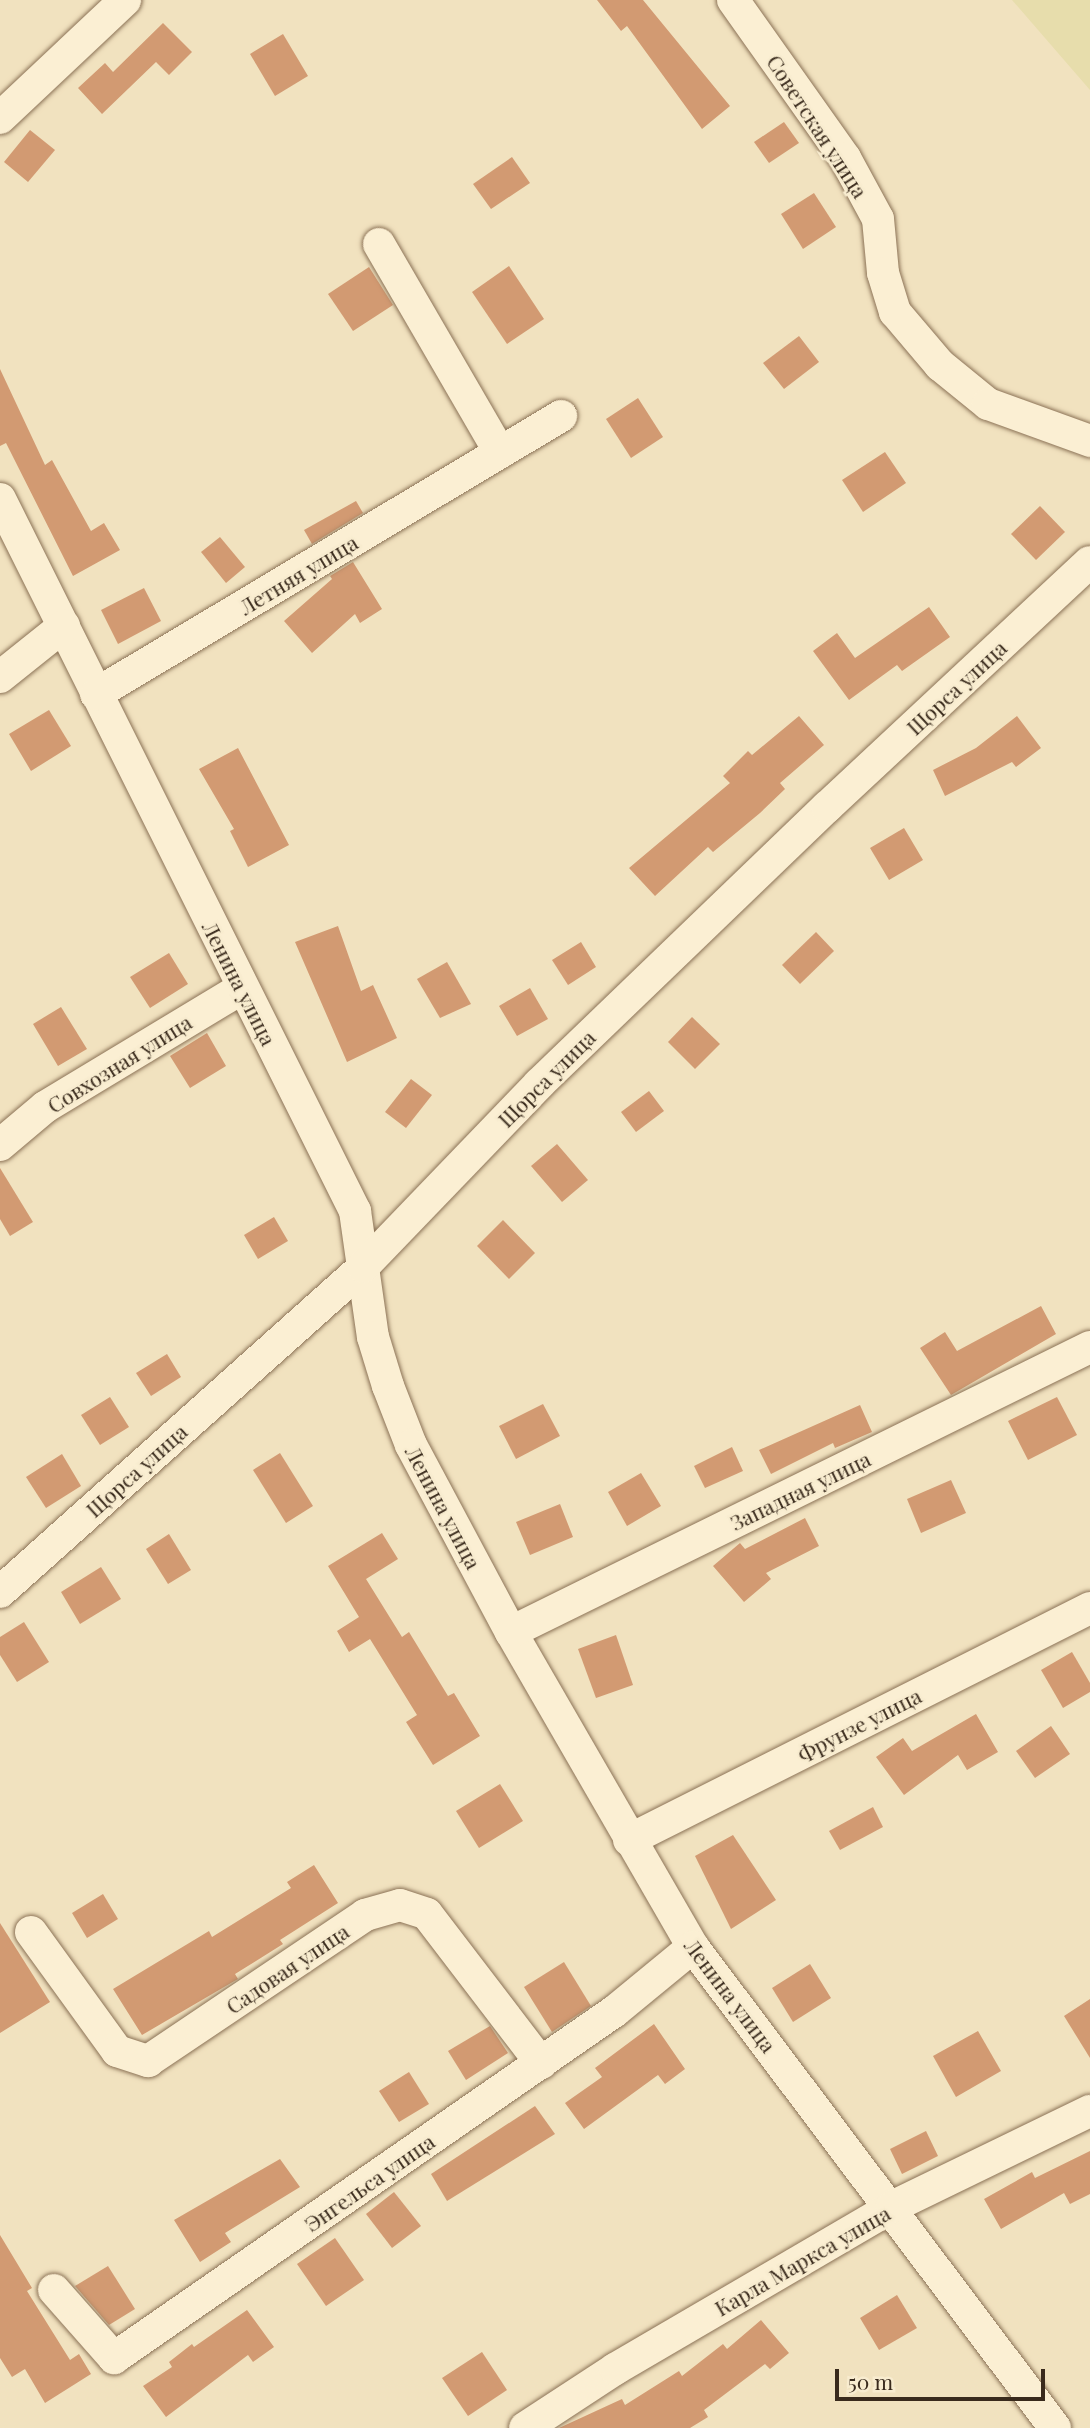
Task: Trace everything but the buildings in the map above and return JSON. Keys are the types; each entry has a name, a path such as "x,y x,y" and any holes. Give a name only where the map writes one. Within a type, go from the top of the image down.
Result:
{"street":[{"path":"0,118 125,0"},
{"name":"Советская улица","path":"733,0 845,158 878,219 883,273 895,313 940,365 988,404 1090,441"},
{"path":"379,244 500,453"},
{"name":"Летняя улица","path":"96,694 561,416"},
{"name":"Ленина улица","path":"0,499 355,1211 373,1337 411,1445 511,1632 693,1947 892,2207 1055,2428"},
{"name":"Щорса улица","path":"0,1592 363,1267 538,1084 837,797 1090,562"},
{"path":"0,677 64,626"},
{"name":"Совхозная улица","path":"0,1145 45,1107 242,988"},
{"name":"Западная улица","path":"511,1632 1090,1347"},
{"name":"Фрунзе улица","path":"629,1840 1090,1608"},
{"name":"Садовая улица","path":"31,1932 117,2050 148,2061 365,1915 400,1905 427,1914 541,2063"},
{"name":"Энгельса улица","path":"54,2290 114,2358 615,2011 693,1947"},
{"name":"Карла Маркса улица","path":"525,2428 615,2369 892,2207 1090,2111"}],"shaded area":[{"path":"1012,0 1090,0 1090,90"}]}
